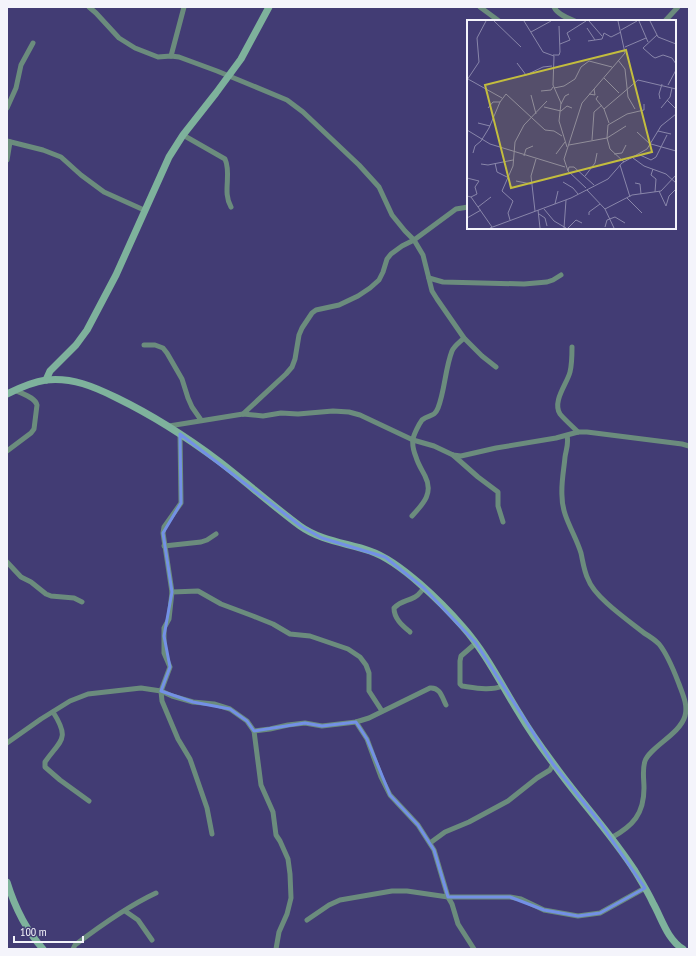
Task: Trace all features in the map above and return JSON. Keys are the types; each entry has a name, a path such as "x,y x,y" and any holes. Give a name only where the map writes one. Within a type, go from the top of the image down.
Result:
{"main road":[{"path":"46,380 50,371 76,345 87,330 116,275 169,157 182,135 240,59 269,7"},
{"path":"7,394 31,383 46,380 80,382 94,387 169,426 218,460 302,527 322,538 386,557 424,588 463,626 476,643 519,714 553,764 635,870 670,938 683,949"},
{"path":"7,882 12,898 30,935 43,949"}],"street":[{"path":"89,7 119,38 135,48 158,57 178,57 228,76 287,100 303,112 359,165 379,187 392,215 414,240 423,254 432,291 436,299 464,338 482,356 496,367"},
{"path":"171,56 184,7"},
{"path":"480,7 498,20"},
{"path":"554,7 555,10 566,18 572,20"},
{"path":"666,20 678,7"},
{"path":"7,108 16,88 21,65 33,43"},
{"path":"182,135 225,159 228,164 226,194 227,201 231,207"},
{"path":"7,160 9,141 43,150 61,157 81,175 104,192 144,210"},
{"path":"243,414 292,367 295,359 299,334 312,313 316,310 339,305 358,296 370,288 379,280 387,259 391,254 414,240 456,209 467,207"},
{"path":"429,278 443,282 524,284 547,282 553,280 561,274"},
{"path":"412,516 424,504 428,495 429,486 414,452 413,440 421,422 424,419 433,416 436,412 443,391 452,350 464,338"},
{"path":"144,345 156,345 167,353 182,379 192,407 201,420"},
{"path":"572,347 572,363 570,373 561,394 558,408 560,413 578,432"},
{"path":"7,451 31,433 34,429 37,405 36,402 15,390"},
{"path":"169,426 243,414 263,416 281,413 298,414 333,411 349,412 360,415 413,440 434,446 453,455 498,492 498,506 503,522"},
{"path":"453,455 461,456 567,436 578,432 689,446"},
{"path":"180,434 181,503 164,527 163,533 172,592 169,619 164,628 164,653 170,667 161,690 162,701 169,720 190,759 207,808 212,834"},
{"path":"567,436 568,443 562,480 562,504 565,516 581,554 588,581 596,592 621,615 658,644 667,656 686,704 686,715 683,722 651,753 646,760 644,773 644,795 638,817 632,825 611,838"},
{"path":"164,546 201,542 216,534"},
{"path":"7,562 22,577 46,594 51,596 74,598 82,602"},
{"path":"410,632 398,620 394,614 394,608 402,601 409,600 417,596 424,588"},
{"path":"172,592 198,591 221,604 273,624 290,634 310,636 348,649 360,657 366,666 369,691 382,711"},
{"path":"476,643 461,656 460,684 462,686 485,689 494,689 503,686"},
{"path":"254,731 270,730 288,725 305,723 322,726 356,722 369,718 434,687 438,689 446,705"},
{"path":"7,744 53,712 88,694 141,688 161,690 172,696 193,702 214,704 230,709 248,720 254,731 261,785 274,812 276,835 288,859 290,874 291,898 287,914 279,932 276,949"},
{"path":"53,712 60,723 63,735 59,746 45,762 45,766 66,785 89,801"},
{"path":"356,722 367,739 381,777 390,794 418,825 434,850 458,924 474,949"},
{"path":"430,843 445,832 469,822 508,802 537,778 550,770 553,764"},
{"path":"307,920 329,905 340,900 392,891 407,891 448,897 510,897 521,899 544,910 578,916 600,912 645,888"},
{"path":"73,949 75,945 85,937 136,902 156,893"},
{"path":"125,911 138,920 152,940"}],"highlighted area":[{"path":"180,434 302,527 322,538 385,557 424,588 476,643 553,764 601,824 645,888 600,913 578,916 544,910 510,897 448,897 434,850 418,825 390,795 367,739 356,722 322,726 305,723 254,731 247,721 230,709 193,702 161,691 170,667 164,636 172,592 163,533 181,503"}]}
